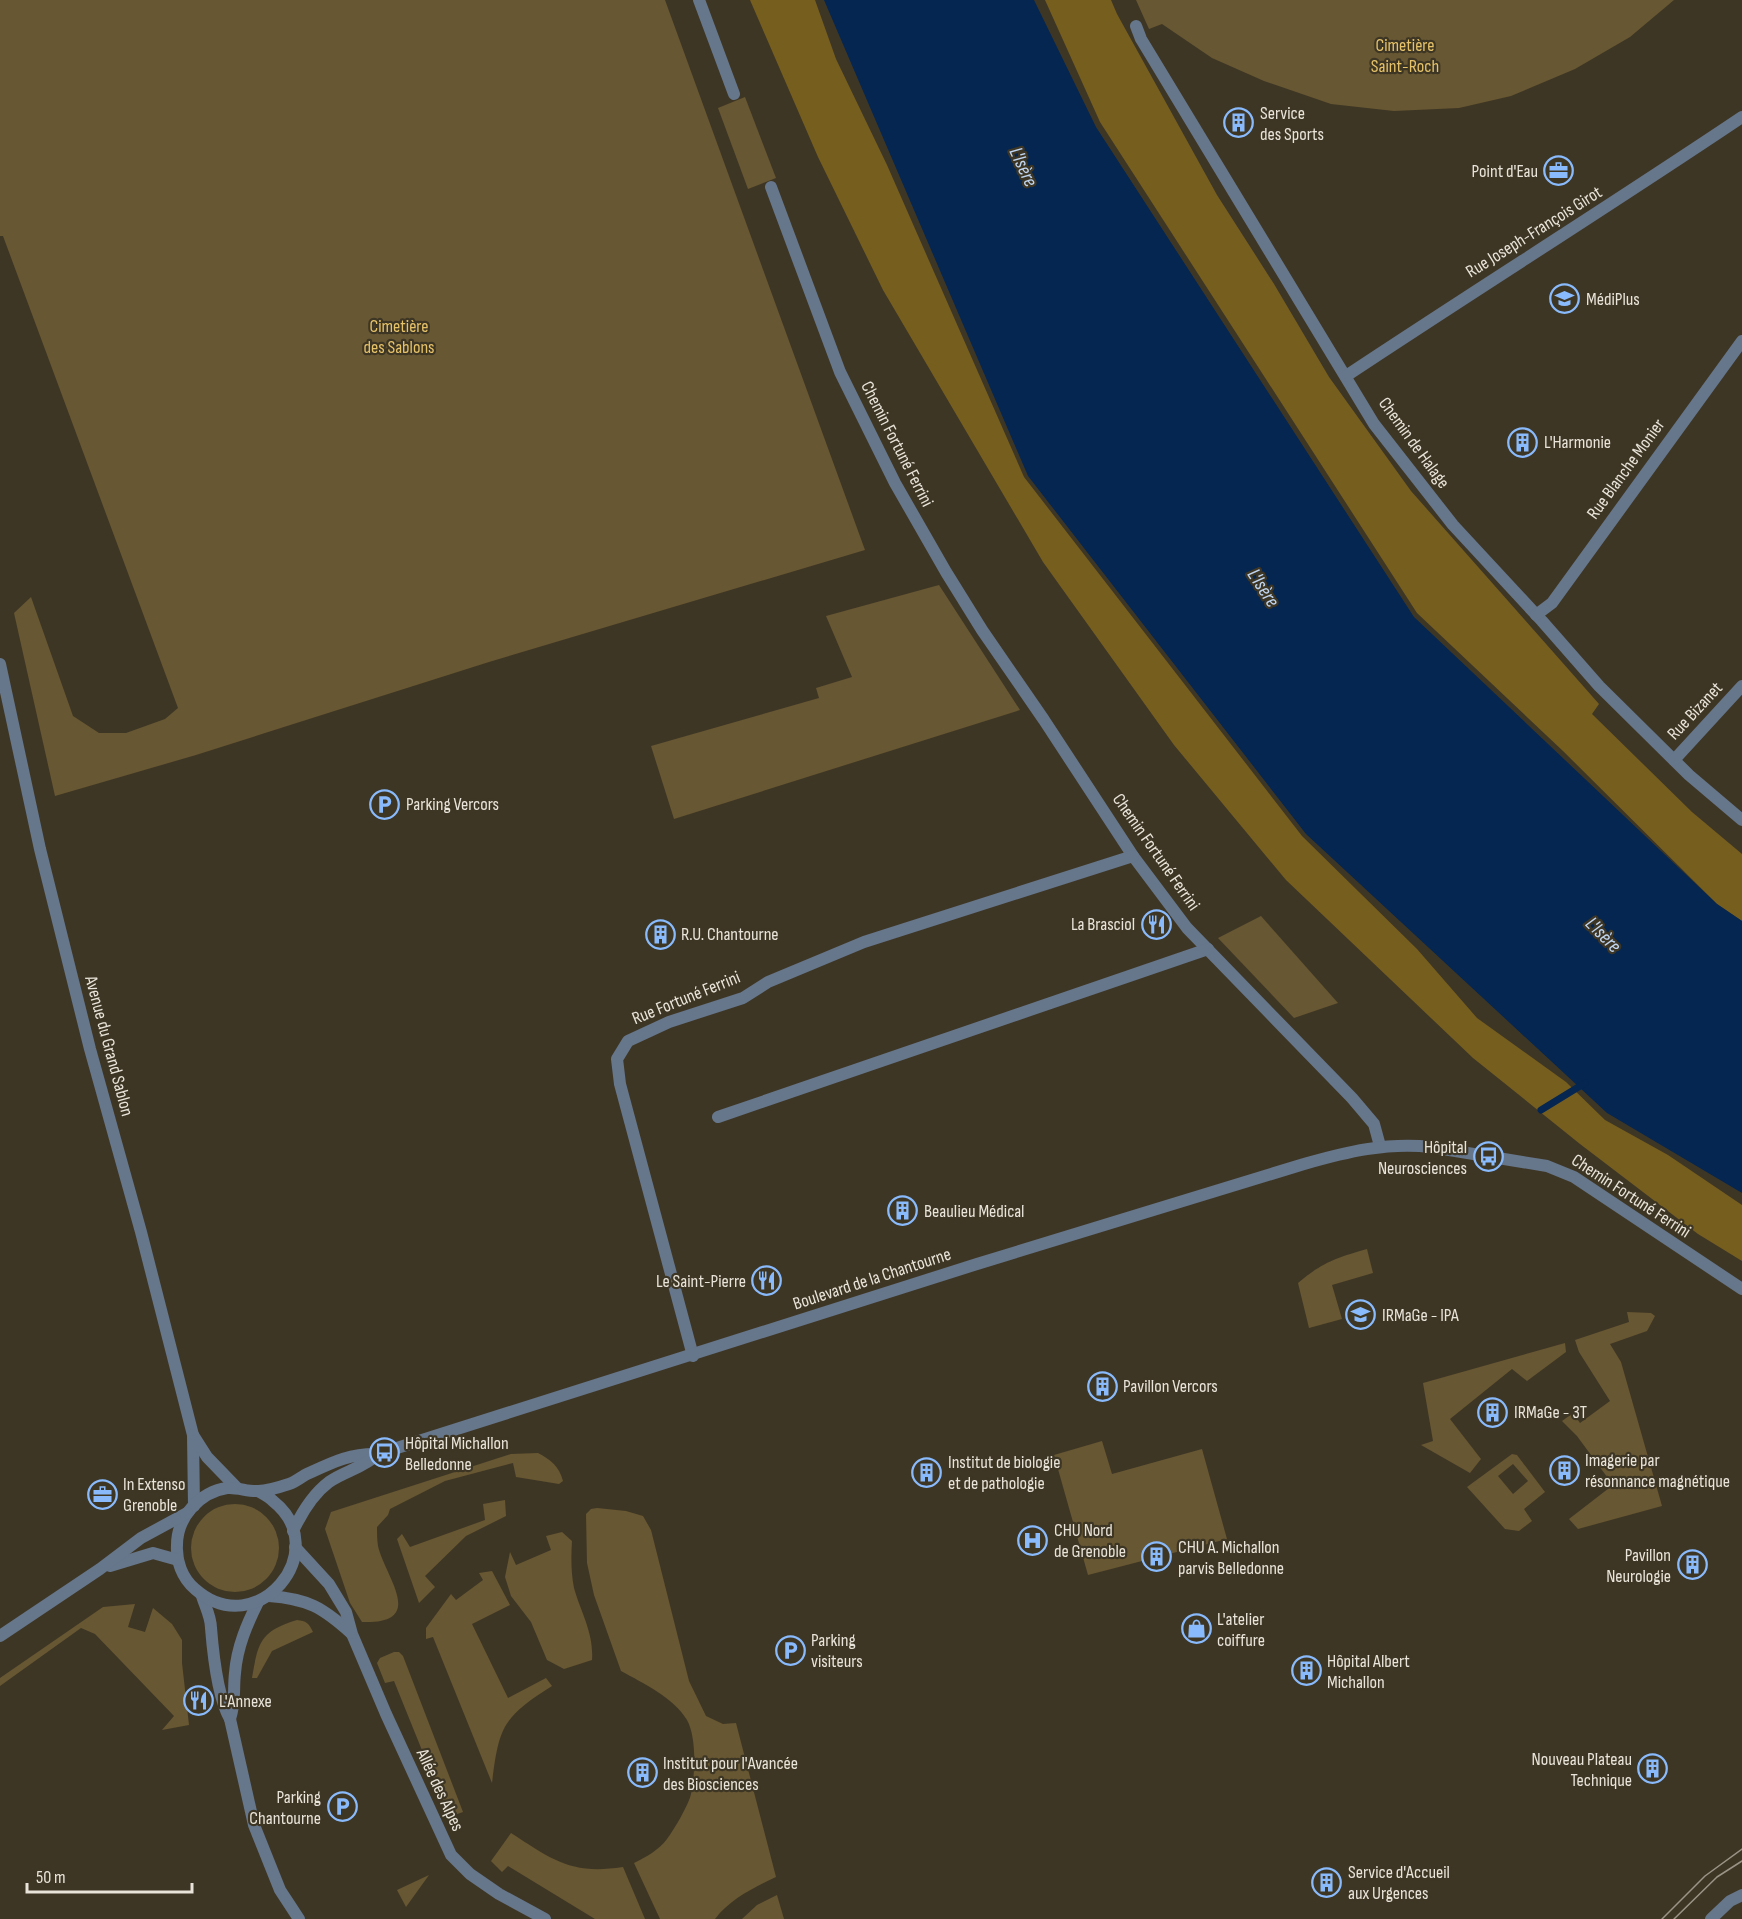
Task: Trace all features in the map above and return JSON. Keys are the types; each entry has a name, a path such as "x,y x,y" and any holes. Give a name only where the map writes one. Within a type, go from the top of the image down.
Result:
{"street":[{"path":"699,0 734,94"},
{"name":"Chemin de Halage","path":"1136,26 1141,39 1374,424 1408,469 1453,525 1599,686 1674,760 1742,820"},
{"name":"Rue Joseph-François Girot","path":"1346,376 1742,117"},
{"name":"Chemin Fortuné Ferrini","path":"771,187 840,372 895,483 982,630 1133,856 1187,928 1352,1098 1374,1124 1380,1146 1431,1147 1547,1166 1561,1171 1574,1177 1742,1289"},
{"name":"Rue Blanche Monier","path":"1536,615 1552,603 1742,341"},
{"name":"Avenue du Grand Sablon","path":"0,664 40,849 193,1435 190,1509"},
{"name":"Rue Bizanet","path":"1674,760 1742,686"},
{"name":"Rue Fortuné Ferrini","path":"693,1356 620,1084 617,1059 628,1041 669,1022 743,998 768,982 864,942 1133,856"},
{"path":"718,1117 1208,949"},
{"name":"Boulevard de la Chantourne","path":"258,1491 292,1483 335,1461 361,1454 378,1454 968,1267 1304,1164 1380,1146"},
{"name":"Avenue du Grand Sablon","path":"193,1435 207,1457 237,1488"},
{"name":"Boulevard de la Chantourne","path":"293,1531 300,1515 328,1483 366,1465 378,1454"},
{"path":"0,1636 100,1569 141,1538 190,1509 210,1493 226,1488 258,1491 286,1514 293,1531 294,1559 285,1580 264,1599 244,1630 235,1673 236,1703 230,1719"},
{"path":"190,1509 180,1527 177,1542 178,1560 182,1573 191,1586 202,1596 224,1605 247,1605 264,1599"},
{"name":"Allée des Alpes","path":"295,1547 336,1593 346,1612 351,1634 400,1748 451,1855 470,1874 545,1919"},
{"path":"100,1569 153,1553 178,1560"},
{"path":"202,1596 212,1626 211,1638 223,1706 230,1719 254,1825 280,1890 300,1919"},
{"name":"Allée des Alpes","path":"264,1599 302,1600 327,1612 351,1634"},
{"path":"1712,1919 1730,1901 1742,1895"}],"green space":[{"name":"Cimetière des Sablons","path":"0,0 665,0 865,550 489,662 196,755 55,796 14,613 31,597 73,716 99,733 126,733 165,719 178,708 3,236 0,236"},
{"name":"Cimetière Saint-Roch","path":"1136,0 1674,0 1630,37 1575,69 1511,96 1459,108 1394,111 1331,104 1264,81 1212,58 1162,24 1149,29"},
{"path":"745,97 776,178 748,189 718,108"},
{"path":"939,585 1020,710 674,819 651,746 819,698 816,688 852,677 826,616"},
{"path":"1261,916 1338,1003 1294,1018 1218,938"},
{"path":"1367,1249 1373,1273 1332,1285 1342,1319 1309,1328 1298,1283 1330,1262"},
{"path":"1627,1312 1651,1313 1655,1316 1647,1331 1610,1344 1621,1362 1662,1506 1578,1529 1569,1519 1613,1485 1577,1436 1562,1421 1573,1413 1580,1423 1610,1401 1579,1352 1575,1340 1629,1322"},
{"path":"1565,1343 1566,1352 1527,1381 1512,1369 1450,1419 1481,1459 1470,1473 1421,1445 1433,1441 1423,1383"},
{"path":"1102,1441 1112,1474 1202,1449 1227,1539 1088,1575 1054,1455"},
{"path":"538,1453 554,1464 563,1481 559,1484 516,1477 513,1463 445,1481 390,1509 388,1515 377,1527 377,1541 397,1596 398,1607 393,1615 382,1621 362,1622 350,1603 325,1529 331,1512 511,1454"},
{"path":"1512,1454 1517,1455 1545,1492 1524,1509 1532,1521 1519,1531 1505,1529 1467,1487","holes":["1513,1464 1528,1481 1513,1494 1498,1476"]},
{"path":"505,1500 506,1516 466,1536 425,1576 435,1587 419,1603 397,1539 402,1534 410,1547 485,1520 483,1504"},
{"path":"235,1504 252,1508 266,1517 275,1531 279,1548 275,1565 266,1579 252,1588 235,1592 218,1588 204,1579 195,1565 191,1548 195,1531 204,1517 218,1508"},
{"path":"591,1509 626,1511 643,1516 651,1530 689,1681 706,1716 723,1724 736,1723 776,1877 735,1900 715,1919 660,1919 634,1863 664,1843 684,1810 690,1798 692,1786 694,1746 687,1720 681,1712 657,1692 621,1671 594,1595 587,1563 586,1514"},
{"path":"562,1532 572,1541 571,1565 574,1588 589,1632 592,1650 592,1660 564,1669 547,1660 531,1622 511,1596 505,1577 510,1552 516,1565 551,1550 546,1536"},
{"path":"492,1571 510,1605 472,1624 508,1698 546,1678 552,1686 523,1706 506,1725 497,1748 492,1783 433,1637 426,1639 426,1628 451,1594 456,1600 483,1580 479,1573"},
{"path":"135,1604 128,1627 145,1632 153,1608 172,1624 182,1640 182,1663 189,1725 162,1730 174,1716 95,1634 81,1628 0,1686 0,1678 103,1607"},
{"path":"297,1620 307,1623 313,1632 272,1651 257,1678 252,1678 256,1656 263,1640 275,1629"},
{"path":"399,1652 403,1656 463,1812 449,1817 394,1681 385,1683 377,1663 380,1658"},
{"path":"511,1833 551,1858 576,1867 605,1869 623,1867 645,1919 595,1919 508,1866 502,1872 491,1861"},
{"path":"429,1875 406,1907 397,1890"},
{"path":"777,1895 784,1919 742,1919 757,1905"}],"shaded area":[{"path":"750,0 815,0 836,59 887,165 1024,477 1302,836 1417,949 1477,1018 1566,1082 1605,1120 1668,1155 1742,1205 1742,1261 1698,1234 1580,1144 1473,1058 1286,880 1174,745 1043,562 883,290 818,157"},
{"path":"1045,0 1111,0 1217,195 1274,284 1329,377 1411,491 1599,704 1592,714 1692,812 1742,854 1742,921 1717,904 1563,751 1417,613 1100,122"}],"water":[{"name":"L'Isère","path":"824,0 1034,0 1096,127 1414,617 1717,904 1742,921 1742,1193 1607,1113 1306,834 1028,476"}],"waterway":[{"path":"1541,1110 1585,1083"}],"tram line":[{"path":"1662,1919 1705,1876 1742,1849"},
{"path":"1674,1919 1717,1877 1742,1861"}],"place":[{"name":"Service des Sports","path":"1239,123"},
{"name":"Point d'Eau","path":"1559,171"},
{"name":"MédiPlus","path":"1565,299"},
{"name":"L'Harmonie","path":"1523,442"},
{"name":"Parking Vercors","path":"385,804"},
{"name":"La Brasciol","path":"1156,924"},
{"name":"R.U. Chantourne","path":"660,934"},
{"name":"Hôpital Neurosciences","path":"1488,1157"},
{"name":"Beaulieu Médical","path":"903,1211"},
{"name":"Le Saint-Pierre","path":"767,1281"},
{"name":"IRMaGe - IPA","path":"1361,1315"},
{"name":"Pavillon Vercors","path":"1102,1386"},
{"name":"IRMaGe - 3T","path":"1493,1412"},
{"name":"Hôpital Michallon Belledonne","path":"384,1453"},
{"name":"Imagerie par résonnance magnétique","path":"1564,1470"},
{"name":"Institut de biologie et de pathologie","path":"927,1472"},
{"name":"In Extenso Grenoble","path":"102,1494"},
{"name":"CHU Nord de Grenoble","path":"1033,1540"},
{"name":"CHU A. Michallon parvis Belledonne","path":"1157,1557"},
{"name":"Pavillon Neurologie","path":"1692,1565"},
{"name":"L'atelier coiffure","path":"1196,1629"},
{"name":"Parking visiteurs","path":"790,1650"},
{"name":"Hôpital Albert Michallon","path":"1306,1671"},
{"name":"L'Annexe","path":"198,1701"},
{"name":"Nouveau Plateau Technique","path":"1653,1769"},
{"name":"Institut pour l'Avancée des Biosciences","path":"642,1773"},
{"name":"Parking Chantourne","path":"342,1807"},
{"name":"Service d'Accueil aux Urgences","path":"1327,1882"}]}
